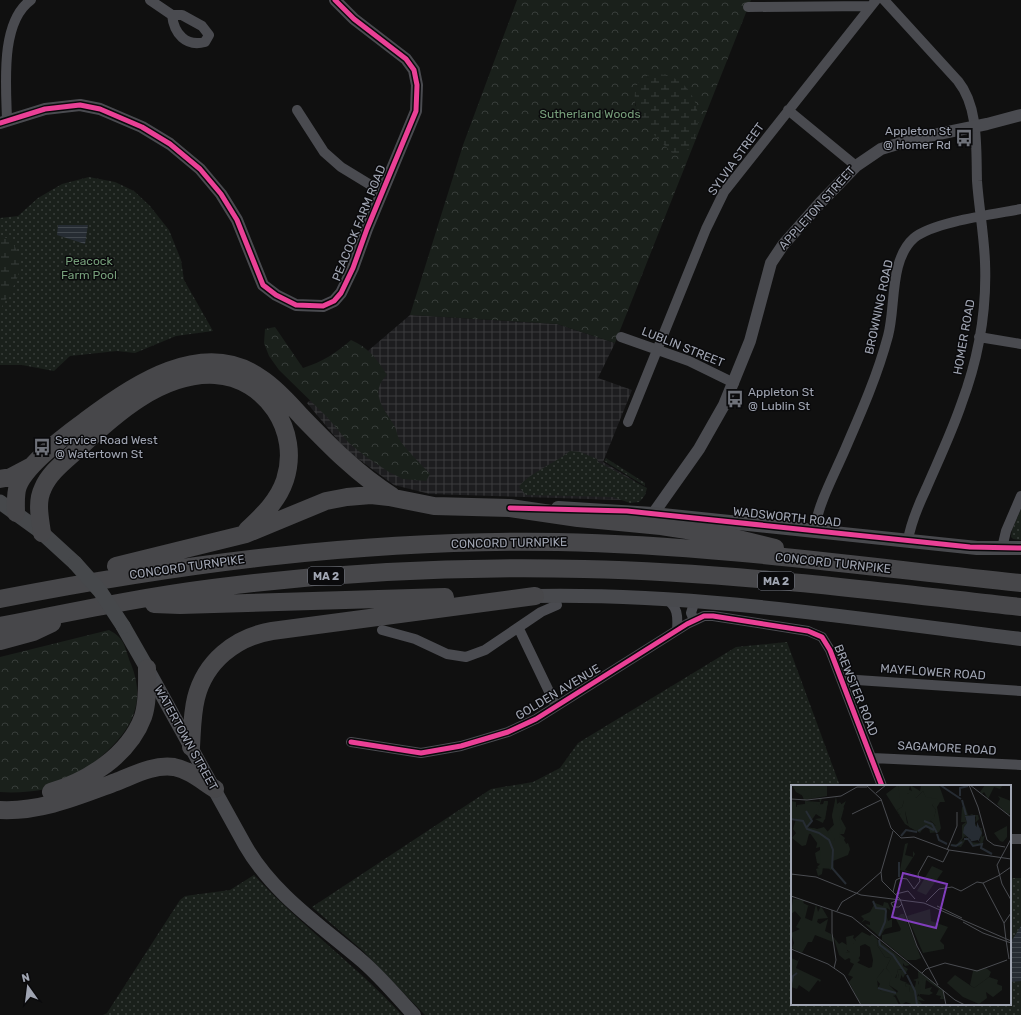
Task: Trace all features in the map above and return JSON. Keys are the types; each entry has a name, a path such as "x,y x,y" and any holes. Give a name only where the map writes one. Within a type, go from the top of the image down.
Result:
{"highway":[{"path":"16,513 18,486 33,466 82,423 143,382 181,366 199,362 217,362 244,368 262,378 350,466 394,498"},
{"path":"42,533 39,507 42,490 49,477 73,453 105,424 148,394 183,379 210,375 238,380 262,395 278,414 288,442 288,467 281,489 268,510 242,535"},
{"path":"0,479 11,477 33,466"},
{"path":"40,591 88,573 242,535 274,524 316,505 336,499 365,495 394,498 441,507 510,508 578,518 666,526 726,536 826,562"},
{"name":"CONCORD TURNPIKE","path":"0,599 140,573 229,560 348,549 438,544 528,542 588,543 708,551 1021,583"},
{"name":"CONCORD TURNPIKE","path":"124,602 220,587 330,576 434,570 529,568 621,570 724,576 1021,607"},
{"path":"124,602 180,606 501,595 535,596"},
{"path":"191,748 194,709 203,680 219,657 232,646 246,638 272,631 535,596"},
{"name":"MA 2","path":"0,626 124,602"},
{"path":"0,641 32,632 85,609"},
{"path":"0,798 24,797 56,791 80,781 107,763 131,739 141,722 146,703 148,668"},
{"path":"0,810 20,810 50,805 147,770 163,767 186,771 214,790"}],"main road":[{"name":"WATERTOWN STREET","path":"0,502 42,533 75,563 100,591 124,626 251,855 278,890 374,972 414,1015"},
{"name":"WADSWORTH ROAD","path":"510,508 551,508 653,514 970,547 1021,548"},
{"path":"535,596 595,595 741,604 1021,640"}],"street":[{"path":"4,122 6,37 14,15 22,5 31,0"},
{"path":"150,0 172,15"},
{"name":"PEACOCK FARM ROAD","path":"4,122 45,109 80,105 100,109 142,127 170,144 200,168 221,194 237,220 263,285 276,295 296,305 323,306 334,301 341,293 353,268 382,192 416,111 417,85 414,70 406,59 354,19 335,0"},
{"name":"HOMER ROAD","path":"884,0 960,84 966,96 974,127 985,271 984,298 979,338 970,378 961,406 914,516 908,540"},
{"path":"748,6 874,3"},
{"name":"SYLVIA STREET","path":"628,422 706,229 724,192 788,110 822,71 874,3"},
{"path":"297,110 324,152 341,167 382,192"},
{"path":"788,110 856,166"},
{"name":"APPLETON STREET","path":"653,514 705,439 734,383 750,341 766,277 774,258 791,235 856,166 871,154 892,145 1021,115"},
{"name":"BROWNING ROAD","path":"814,530 820,505 878,371 889,334 895,280 904,251 914,239 925,231 980,217 1021,209"},
{"name":"LUBLIN STREET","path":"622,337 689,361 734,383"},
{"path":"979,338 1021,344"},
{"path":"1002,548 1006,531 1021,496"},
{"path":"665,599 675,608 677,630"},
{"path":"694,620 691,613 695,600"},
{"path":"382,630 415,639 441,652 458,657 478,654 519,629 541,612 557,605"},
{"name":"BREWSTER ROAD","path":"694,620 704,616 713,616 816,633 826,642 842,679 882,785"},
{"name":"GOLDEN AVENUE","path":"351,742 410,752 427,752 461,746 508,732 531,722 694,620"},
{"path":"519,629 556,706"},
{"name":"MAYFLOWER ROAD","path":"842,679 1021,691"},
{"name":"SAGAMORE ROAD","path":"872,758 1021,765"}],"shaded area":[{"path":"58,225 88,225 85,244 57,235"},
{"path":"410,315 557,324 615,343 598,378 632,390 603,462 635,481 622,500 430,494 394,485 346,450 307,403"},
{"path":"1021,926 1021,981 1011,982 1011,941"}],"green space":[{"name":"Sutherland Woods","path":"517,0 751,0 615,343 557,324 410,315 463,145","holes":["638,84 674,155 652,131 635,105"]},
{"path":"653,74 668,76 681,82 690,92 696,104 698,118 696,132 691,145 681,156 674,155 654,135 647,127 638,111 635,102 637,85 643,78"},
{"name":"Peacock Farm Pool","path":"89,177 115,182 134,191 150,206 169,230 181,260 184,280 213,331 176,336 135,353 117,351 70,356 54,371 22,365 0,365 0,218 18,216 38,198 62,184"},
{"path":"0,238 8,238 15,247 20,265 19,274 15,283 0,310"},
{"path":"275,327 303,368 328,357 351,340 363,346 372,354 387,375 381,382 379,389 380,401 395,427 398,438 430,474 426,481 403,479 389,472 365,456 349,443 327,417 279,370 269,356 264,343 265,329"},
{"path":"570,451 580,452 597,459 598,462 647,488 645,495 639,502 630,503 613,497 526,495 519,487 535,473"},
{"path":"606,458 645,483 645,486 604,461"},
{"path":"1021,509 1021,540 1013,539 1011,537 1012,530"},
{"path":"109,630 115,633 122,640 136,679 136,706 126,730 96,761 79,774 60,785 41,790 0,792 0,657"},
{"path":"787,642 840,785 791,785 791,1005 1011,1005 1011,878 1021,878 1021,1015 425,1015 363,951 312,907 491,789 533,782 560,768 578,743 736,647"},
{"path":"254,875 290,911 366,979 402,1015 103,1015 107,1013 180,900 185,896 230,890"}],"cycle path":[{"path":"0,123 45,109 80,105 100,109 142,127 170,144 200,169 221,194 237,220 263,285 276,295 296,305 323,306 334,301 341,293 353,268 367,229 416,111 417,85 414,70 406,59 354,19 335,0"},
{"path":"510,508 627,511 970,547 1021,548"},
{"path":"351,742 421,753 461,746 508,732 536,719 687,624 704,616 713,616 808,631 822,637 830,650 882,785"}],"place":[{"name":"Appleton St @ Homer Rd","path":"964,138"},
{"name":"Appleton St @ Lublin St","path":"735,399"},
{"name":"Service Road West @ Watertown St","path":"42,447"}]}
